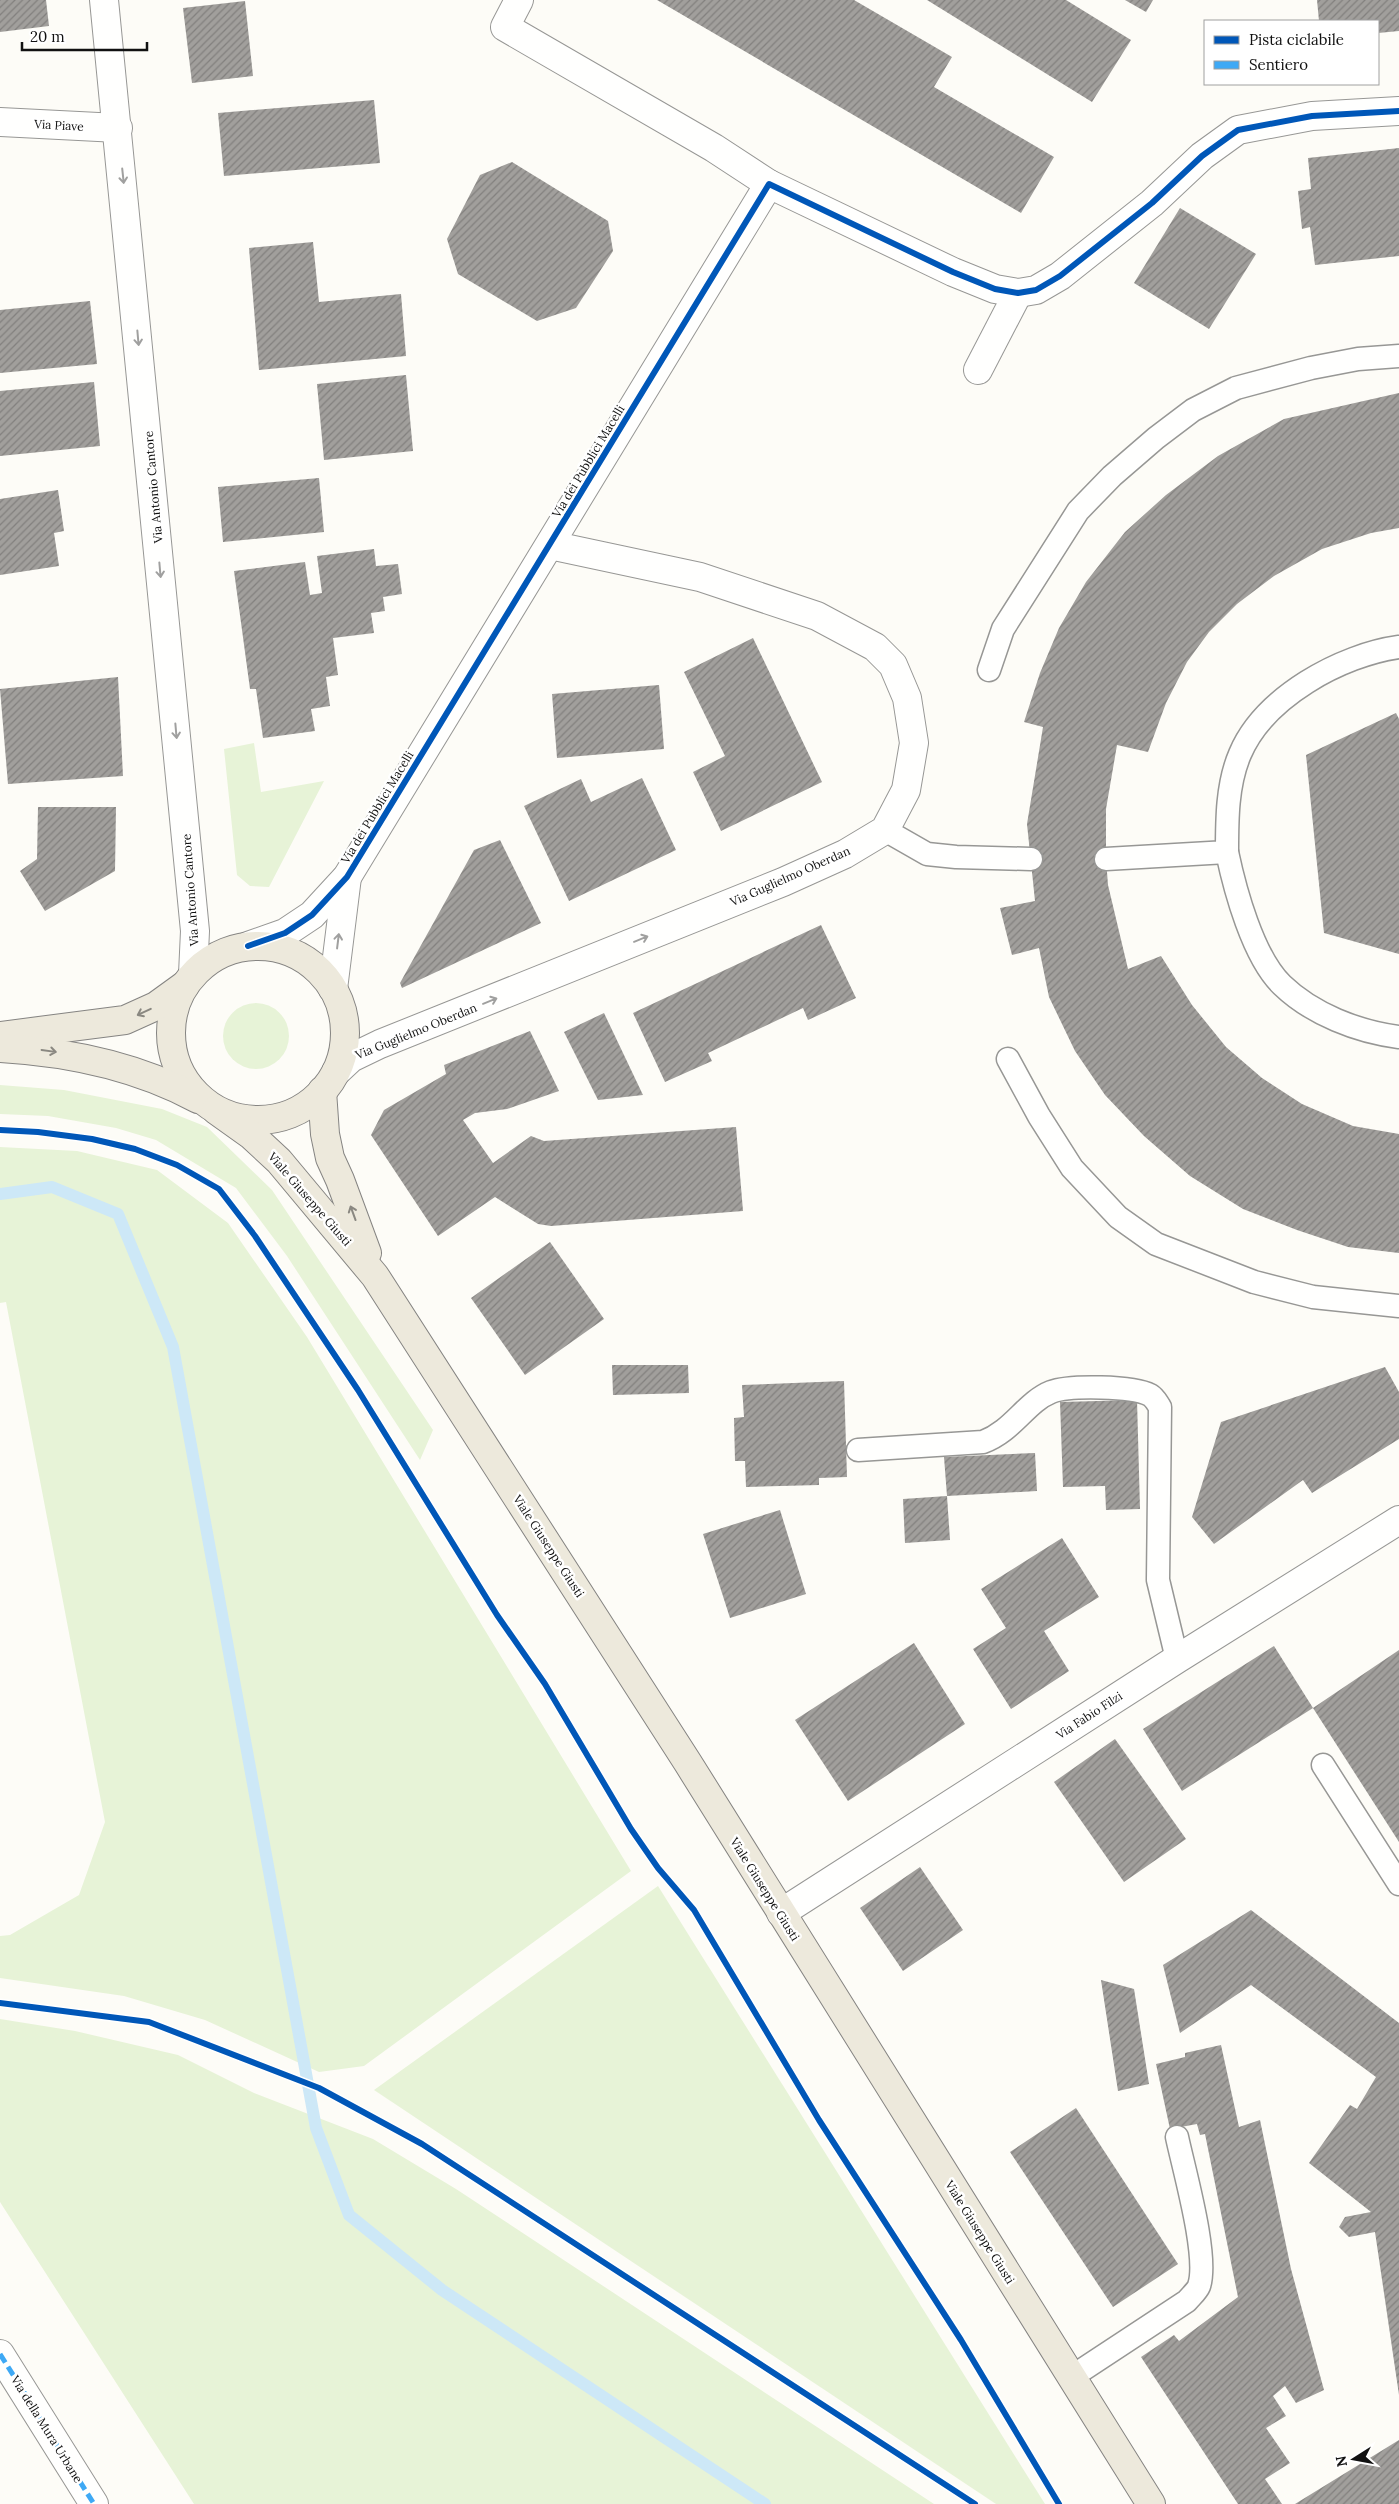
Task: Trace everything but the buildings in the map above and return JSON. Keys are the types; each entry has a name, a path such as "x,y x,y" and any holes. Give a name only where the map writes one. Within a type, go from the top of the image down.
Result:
{"main road":[{"path":"0,1036 124,1020 156,1006 209,960 228,950 248,946 268,946 288,951 306,960 321,973 333,989 341,1009 345,1030 342,1051 329,1081 305,1106 283,1116 261,1120 238,1118 210,1106 167,1082 126,1069 59,1053 0,1048"},
{"path":"189,979 174,1008 170,1034 175,1059 186,1083 210,1106"},
{"name":"Viale Giuseppe Giusti","path":"329,1081 325,1134 330,1158 340,1180 375,1276"},
{"name":"Viale Giuseppe Giusti","path":"210,1106 251,1135 279,1161 375,1276 688,1763 1070,2378 1151,2504"}],"street":[{"name":"Via Antonio Cantore","path":"104,0 195,931 189,979"},
{"path":"519,0 504,27 697,138 769,184 953,272 995,289 1018,293 1036,290 1060,276 1152,203 1202,156 1238,130 1312,116 1399,111"},
{"name":"Via Piave","path":"0,122 118,128"},
{"name":"Via dei Pubblici Macelli","path":"248,946 285,933 312,915 347,877 769,184"},
{"path":"978,370 1018,293"},
{"name":"Via Guglielmo Oberdan","path":"329,1081 351,1058 380,1044 455,1015 845,854 884,830 906,790 914,743 907,698 893,665 875,647 817,616 700,577 550,545"},
{"name":"Via dei Pubblici Macelli","path":"333,989 347,877"},
{"name":"Via Fabio Filzi","path":"780,1913 1177,1659 1399,1520"},
{"name":"Via della Mura Urbane","path":"0,2354 94,2504"}],"lane":[{"path":"989,670 1003,629 1078,511 1112,476 1163,432 1193,410 1236,388 1310,368 1358,359 1399,356"},
{"path":"1399,647 1363,654 1330,667 1277,705 1257,727 1240,753 1233,778 1228,806 1227,852 1238,896 1246,918 1262,955 1281,984 1304,1002 1327,1016 1359,1028 1399,1037"},
{"path":"884,830 928,854 956,857 1031,859"},
{"path":"1106,859 1227,852"},
{"path":"1008,1059 1039,1116 1072,1168 1118,1216 1156,1244 1254,1282 1313,1297 1399,1306"},
{"path":"858,1450 983,1442 998,1437 1050,1392 1110,1388 1136,1390 1153,1396 1160,1407 1158,1580 1177,1659"},
{"path":"1323,1765 1399,1884"},
{"path":"1070,2378 1187,2301 1198,2288 1202,2268 1177,2137"}],"green space":[{"path":"254,743 261,792 324,781 269,887 250,886 237,875 224,749"},
{"path":"256,1003 269,1006 279,1013 286,1023 289,1036 286,1049 279,1059 269,1066 256,1069 243,1066 233,1059 226,1049 223,1036 226,1023 233,1013 243,1006"},
{"path":"0,1085 64,1090 162,1109 207,1127 272,1190 433,1430 420,1460 287,1256 236,1188 156,1140 116,1128 48,1116 0,1114"},
{"path":"0,1147 77,1151 157,1170 228,1223 307,1337 631,1871 364,2066 319,2072 205,2020 124,1996 0,1978 0,1936 10,1935 79,1895 105,1822 6,1302 0,1303"},
{"path":"658,1886 1045,2504 996,2504 374,2090"},
{"path":"0,2019 75,2031 178,2055 254,2093 373,2139 456,2189 934,2504 194,2504 0,2202"}],"waterway":[{"path":"0,1194 52,1187 118,1214 173,1347 316,2128 349,2215 442,2290 765,2504"}],"marked path":[{"path":"0,2354 94,2504"}],"cycle path":[{"path":"248,946 285,933 312,915 347,877 769,184 953,272 995,289 1018,293 1036,290 1060,276 1152,203 1202,156 1238,130 1312,116 1399,111"},
{"path":"0,1130 38,1132 92,1139 135,1149 177,1165 219,1189 255,1236 358,1390 497,1615 545,1684 631,1829 658,1868 694,1910 819,2120 961,2340 1059,2504"},
{"path":"0,2003 149,2022 319,2088 422,2144 975,2504"}]}
